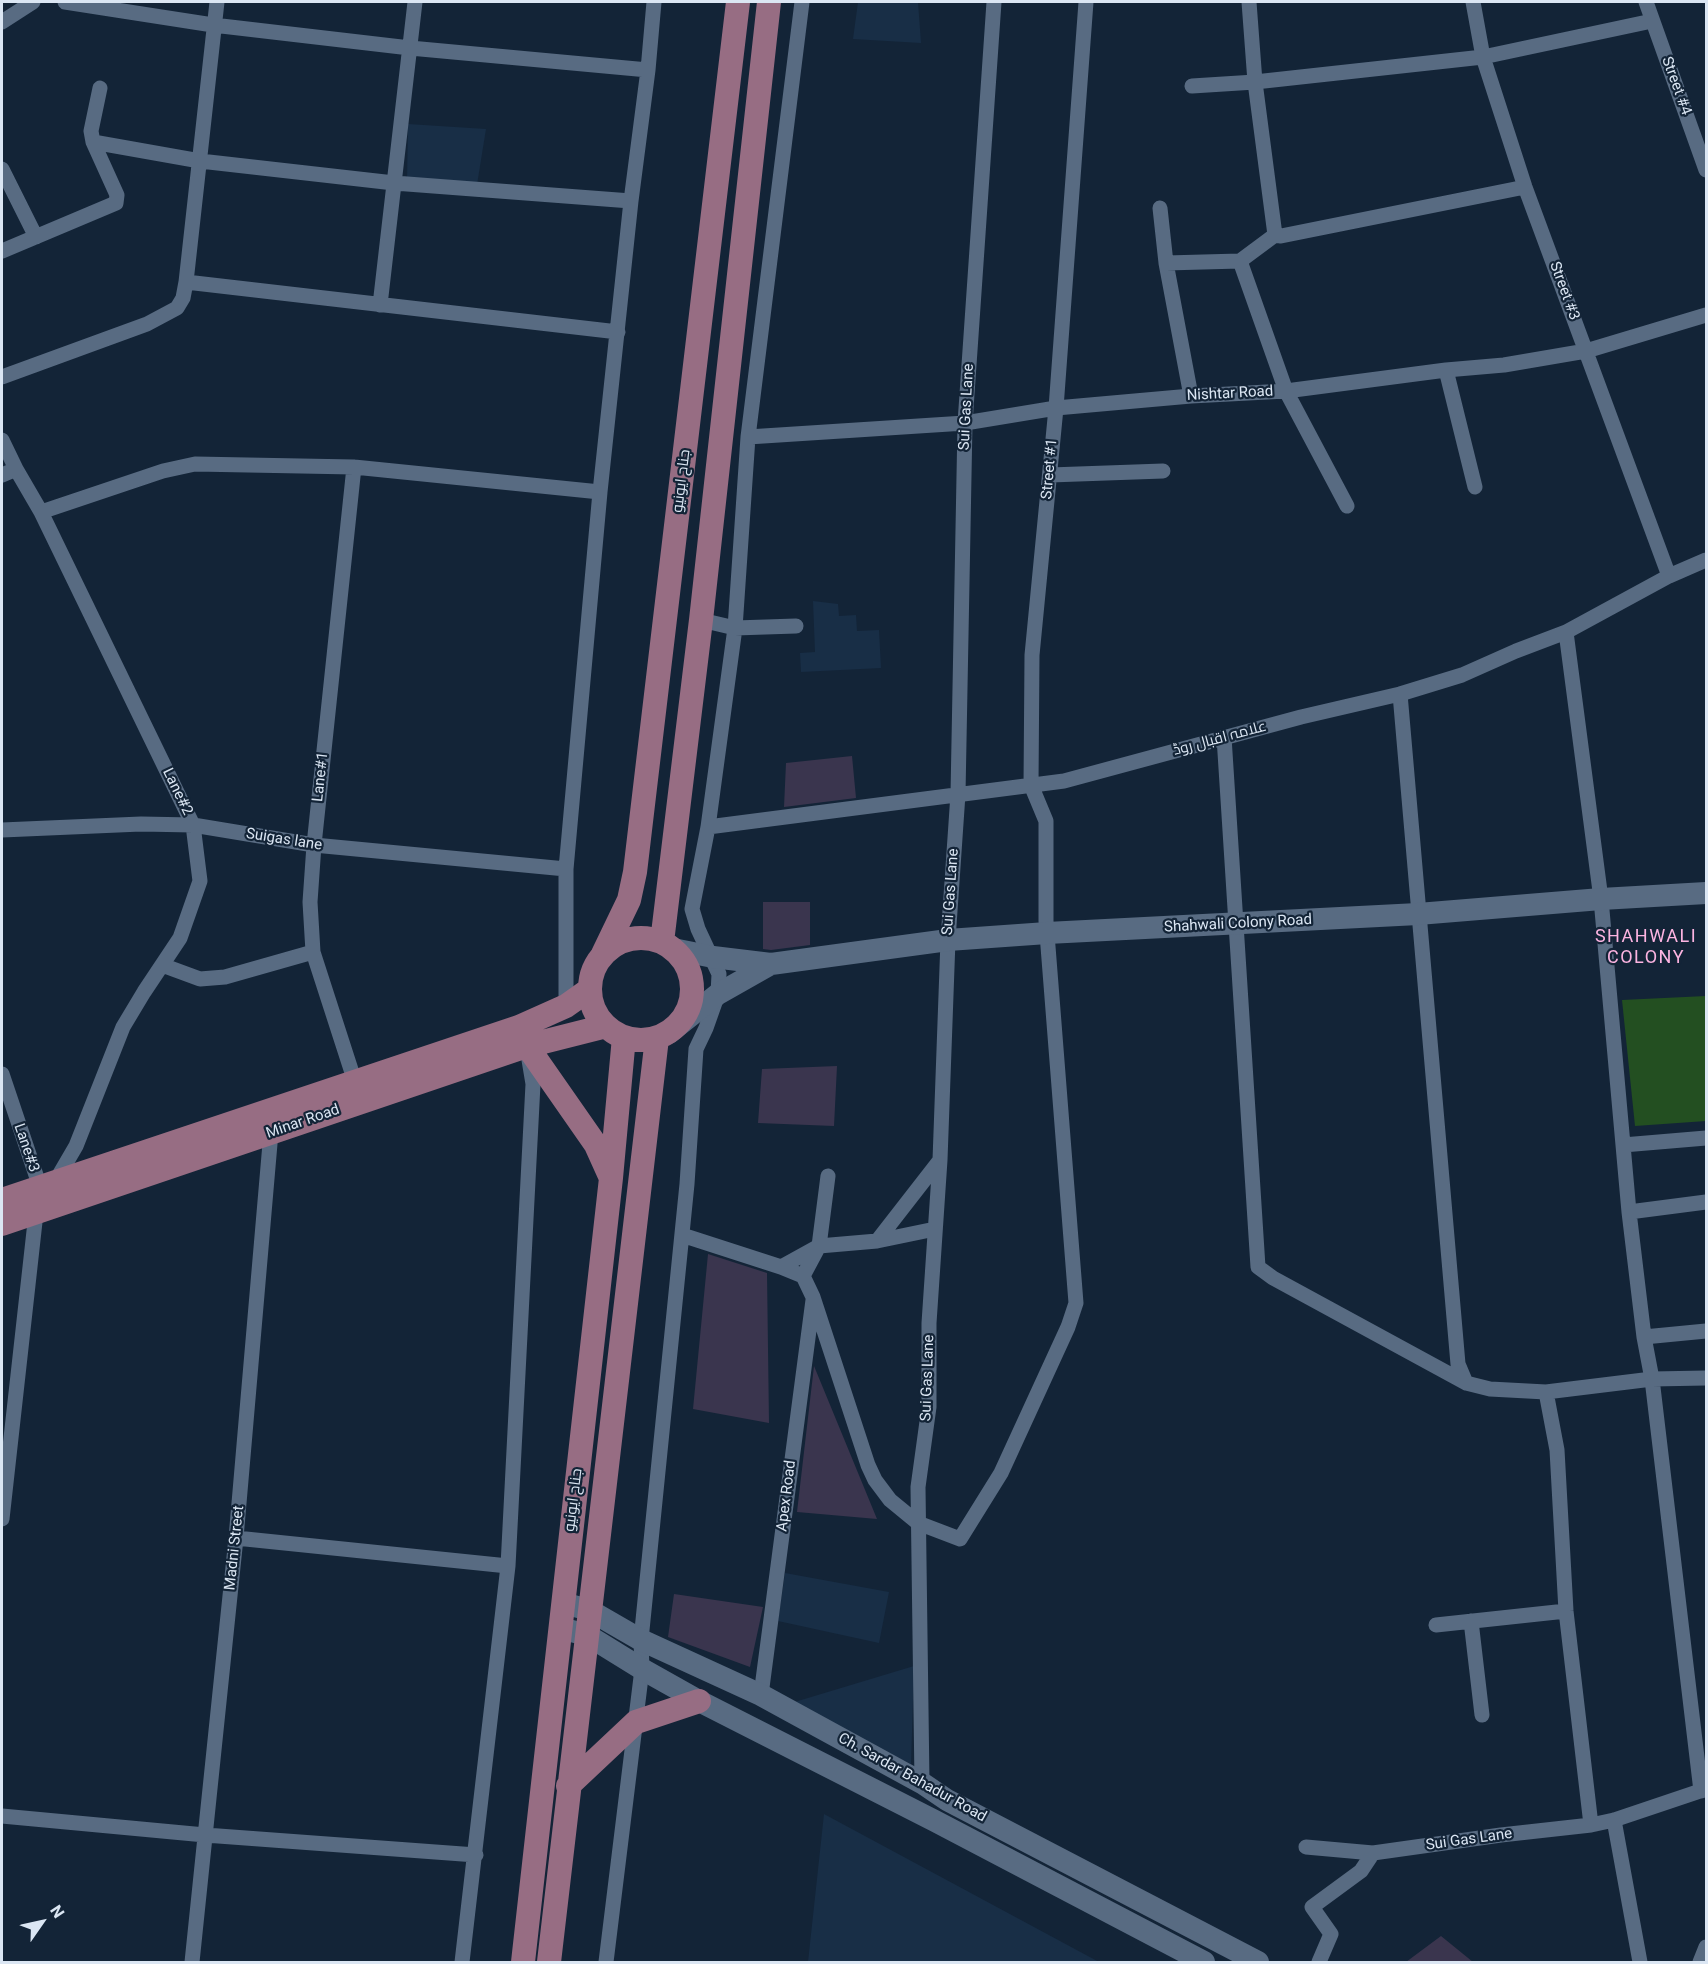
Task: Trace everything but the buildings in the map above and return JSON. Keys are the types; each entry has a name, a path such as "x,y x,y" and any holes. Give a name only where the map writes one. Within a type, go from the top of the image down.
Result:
{"main road":[{"name":"جناح ایونیو","path":"603,954 629,900 635,872 738,2"},
{"path":"668,945 742,236 769,2"},
{"name":"Shahwali Colony Road","path":"668,945 712,957 771,964 948,940 1418,914 1707,893"},
{"path":"647,938 668,945 688,968 693,992 686,1016 663,1036 635,1040 615,1032 597,1015 592,1003 590,989 593,971 603,954 616,944 631,939 647,938"},
{"name":"Shahwali Colony Road","path":"663,1036 718,994 771,964"},
{"name":"Minar Road","path":"2,1200 519,1027 566,1006 590,989"},
{"name":"جناح ایونیو","path":"523,1962 611,1178 615,1032"},
{"name":"Minar Road","path":"2,1224 527,1046 615,1032"},
{"name":"جناح ایونیو","path":"549,1962 589,1610 663,1036"},
{"path":"527,1046 596,1145 611,1178"},
{"name":"Ch. Sardar Bahadur Road","path":"562,1603 589,1610 641,1640 761,1695 922,1783 947,1800 1258,1962"},
{"name":"Ch. Sardar Bahadur Road","path":"560,1628 587,1635 699,1701 1204,1962"},
{"path":"568,1786 636,1722 699,1701"},
{"path":"935,1821 947,1800"}],"street":[{"path":"2,22 33,2"},
{"path":"65,2 213,25 410,48 648,70"},
{"path":"2,377 147,324 177,308 183,298 216,2"},
{"path":"380,305 415,2"},
{"path":"566,1006 566,869 600,492 654,2"},
{"path":"606,1962 626,1784 642,1669 641,1640 687,1184 696,1049 718,994 719,974 698,929 692,909 708,827 735,628 748,437 802,2"},
{"name":"Sui Gas Lane","path":"922,1783 918,1487 929,1407 929,1323 940,1160 948,940 958,794 965,423 994,2"},
{"name":"Street #1","path":"918,1523 960,1539 1001,1473 1068,1327 1076,1303 1047,933 1046,821 1031,784 1032,656 1056,408 1086,2"},
{"path":"1249,2 1255,82 1275,235"},
{"name":"Street #3","path":"1473,2 1483,57 1525,187 1669,576"},
{"name":"Street #4","path":"1646,2 1707,171"},
{"path":"1192,86 1255,82 1483,57 1652,21"},
{"path":"2,251 116,203 117,195 93,142 91,131 100,88"},
{"path":"93,142 200,160 394,183 631,201"},
{"path":"2,169 36,237"},
{"path":"1166,263 1240,261 1275,235 1281,236 1525,187"},
{"path":"1160,208 1166,263 1191,396"},
{"path":"742,236 773,238"},
{"path":"1240,261 1286,391 1347,506"},
{"path":"186,282 618,332"},
{"name":"Nishtar Road","path":"748,437 965,423 1056,408 1191,396 1286,391 1446,370 1504,365 1586,351 1707,315"},
{"path":"1446,370 1475,487"},
{"name":"Lane#2","path":"2,440 9,472 41,512 193,825 200,881 180,938 123,1028 76,1146 47,1185"},
{"path":"41,512 163,471 195,464 354,467 600,492"},
{"name":"Lane#1","path":"354,467 310,902 313,952 355,1082"},
{"path":"1050,475 1163,471"},
{"name":"علامہ اقبال روڈ","path":"708,827 1064,781 1224,737 1400,694 1462,675 1516,651 1566,633 1669,576 1707,560"},
{"path":"701,620 735,628 796,626"},
{"path":"1566,633 1601,899 1629,1212 1704,1790"},
{"path":"1400,694 1458,1364 1466,1383"},
{"path":"1224,737 1258,1267 1273,1278 1466,1383 1490,1389 1546,1392 1652,1380 1707,1378"},
{"name":"Suigas lane","path":"2,830 141,824 193,825 314,845 566,869"},
{"path":"162,965 200,979 225,977 313,952"},
{"path":"462,1962 508,1566 533,1084 527,1046"},
{"name":"Lane#3","path":"3,1084 47,1185"},
{"name":"Madni Street","path":"192,1962 236,1538 271,1132"},
{"path":"1623,1145 1707,1138"},
{"path":"877,1241 940,1160"},
{"path":"802,1276 819,1246 828,1176"},
{"path":"1629,1212 1707,1202"},
{"path":"2,1514 36,1213"},
{"path":"782,1267 819,1246 877,1241 935,1229"},
{"path":"682,1235 782,1267 802,1276 813,1297 868,1466 890,1500 918,1523"},
{"name":"Apex Road","path":"761,1695 813,1297"},
{"path":"1644,1337 1707,1331"},
{"path":"1546,1392 1557,1450 1566,1611 1591,1825"},
{"path":"236,1538 508,1566"},
{"path":"1436,1625 1566,1611"},
{"path":"1471,1621 1482,1714"},
{"name":"Sui Gas Lane","path":"1306,1847 1373,1853 1591,1825 1614,1820 1704,1790"},
{"path":"2,1816 204,1835 476,1855"},
{"path":"1614,1820 1640,1962"},
{"path":"1319,1962 1331,1934 1312,1907 1361,1871 1373,1853"},
{"path":"1700,1962 1707,1947"}],"shaded area":[{"path":"858,2 918,2 921,43 853,39"},
{"path":"408,124 486,129 476,191 407,183"},
{"path":"813,601 838,604 839,616 856,615 857,631 879,630 881,668 801,672 800,653 815,652"},
{"path":"785,1573 889,1592 879,1643 778,1621"},
{"path":"914,1666 911,1764 788,1704"},
{"path":"824,1814 1099,1962 808,1962"}],"green space":[{"path":"1706,996 1706,1121 1635,1126 1622,1000"}],"district":[{"name":"SHAHWALI COLONY","path":"1646,947"}]}
